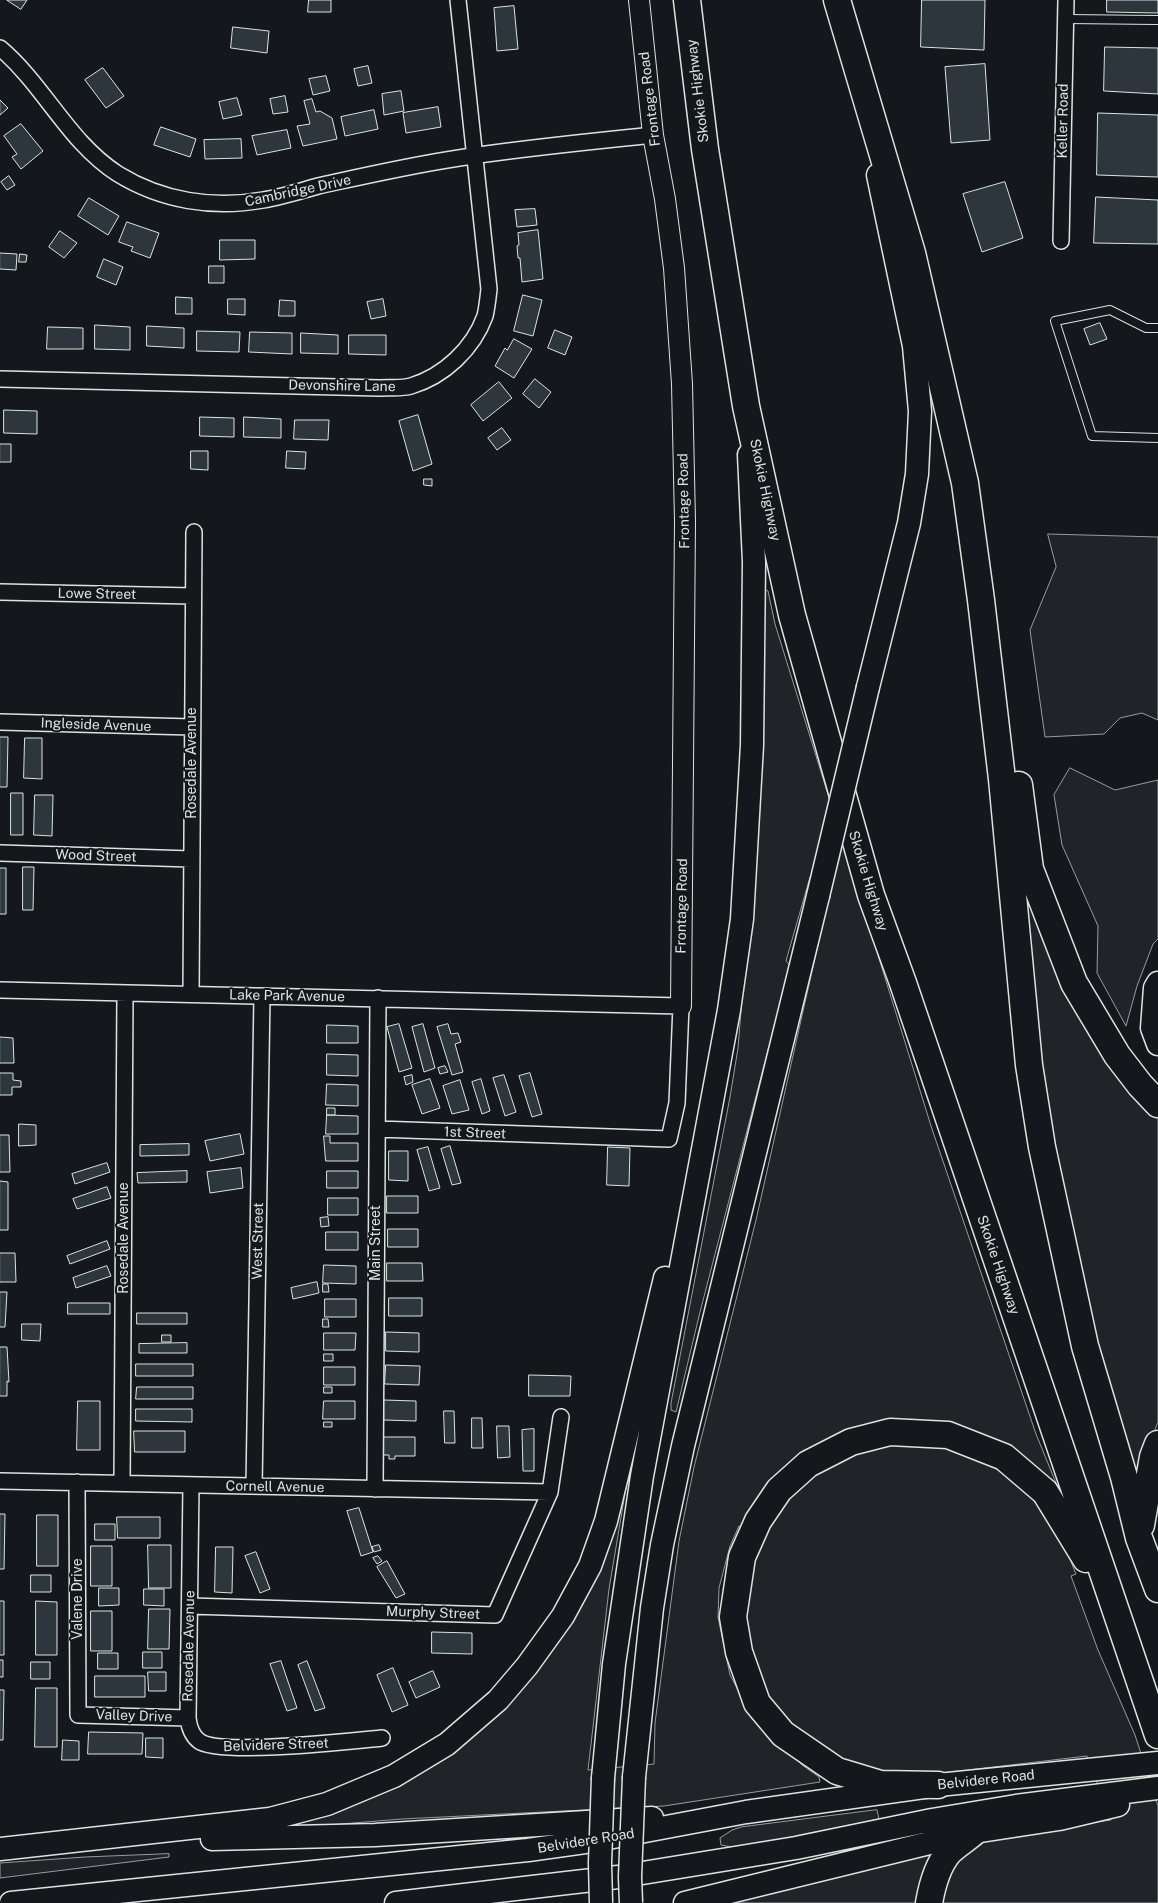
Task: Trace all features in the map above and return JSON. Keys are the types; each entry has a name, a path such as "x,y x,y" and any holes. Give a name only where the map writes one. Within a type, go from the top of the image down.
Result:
{"highway":[{"name":"Skokie Highway","path":"687,0 705,149 746,406 792,615 870,895 902,983 1158,1735"},
{"path":"837,0 912,253 996,608 1030,869 1074,983 1117,1055 1140,1085 1158,1104"},
{"path":"965,483 981,600 1000,769 1029,1065 1042,1148 1085,1346 1124,1478 1139,1538 1158,1589"},
{"path":"938,1785 880,1784 837,1771 783,1734 757,1703 739,1652 733,1617 742,1557 758,1521 778,1490 808,1464 851,1442 890,1432 948,1435 1004,1457 1045,1492 1114,1609"},
{"path":"1139,1538 1150,1474 1158,1444"},
{"path":"928,1903 932,1885 940,1866 949,1852 974,1832"}],"main road":[{"path":"631,1903 630,1878 634,1777 652,1608 662,1544 683,1446 909,523 917,474 920,411 914,346 852,54"},
{"path":"601,1903 600,1864 603,1778 614,1664 642,1476 733,990 742,920 752,744 754,572 746,406"},
{"path":"1158,983 1155,988 1152,1028 1158,1044"},
{"path":"0,1849 270,1819 327,1804 394,1776 445,1746 498,1700 527,1666 563,1616 590,1566 606,1521 673,1246 697,1188"},
{"name":"Belvidere Road","path":"11,1903 528,1850 592,1841 746,1812 938,1785 1158,1763"},
{"name":"Belvidere Road","path":"396,1903 618,1878 796,1848 932,1820 1016,1806 1114,1799 1158,1788"},
{"path":"685,1903 974,1832 1059,1819 1114,1799"},
{"path":"58,1843 375,1835 746,1812"}],"street":[{"name":"Devonshire Lane","path":"0,379 380,388 409,386 428,379 460,357 485,316 489,289 458,0"},
{"name":"Frontage Road","path":"639,0 653,135 665,199 674,268 682,394 686,521 681,1006"},
{"name":"Keller Road","path":"1061,241 1066,0"},
{"name":"Cambridge Drive","path":"0,48 28,74 67,127 87,149 118,174 160,195 214,204 237,204 264,200 318,186 474,156 653,135"},
{"name":"Rosedale Avenue","path":"190,994 194,532"},
{"name":"Lowe Street","path":"0,592 193,596"},
{"name":"Ingleside Avenue","path":"0,722 192,727"},
{"name":"Wood Street","path":"0,853 191,860"},
{"name":"Lake Park Avenue","path":"0,990 681,1006"},
{"name":"Rosedale Avenue","path":"122,1483 125,993"},
{"name":"West Street","path":"254,1486 262,996"},
{"name":"Main Street","path":"375,1488 378,998"},
{"name":"1st Street","path":"377,1129 669,1139 677,1102 681,1006"},
{"name":"Murphy Street","path":"190,1606 495,1615 550,1492 561,1417"},
{"name":"Cornell Avenue","path":"0,1481 550,1492"},
{"name":"Valene Drive","path":"77,1482 78,1715 80,1715"},
{"name":"Rosedale Avenue","path":"188,1718 191,1485"},
{"name":"Valley Drive","path":"80,1715 188,1718"},
{"name":"Belvidere Street","path":"188,1718 190,1732 199,1742 215,1747 298,1746 382,1738"}],"lane":[{"path":"1066,19 1158,20"},
{"path":"1158,328 1146,328 1110,310 1055,321 1092,436 1158,438"}],"shaded area":[{"path":"1048,534 1158,537 1158,720 1142,713 1120,718 1104,734 1045,737 1030,630 1056,567"},
{"path":"766,590 768,591 775,624 932,1129 1036,1434 1081,1544 1039,1475 880,1425 743,1528 739,1526 730,1546 719,1588 718,1617 730,1675 745,1703 802,1765 819,1777 820,1782 664,1806 402,1819 280,1829 350,1805 532,1672 631,1458 609,1589 588,1770 654,1764 655,1723 679,1541 694,1467 756,1220 824,918 810,877 786,961 790,965 676,1412 671,1410 671,1403 738,1048 743,986 760,616"},
{"path":"1070,768 1115,790 1158,780 1158,939 1153,944 1137,986 1126,1026 1097,973 1098,926 1062,845 1054,795"},
{"path":"1012,790 1032,910 1067,996 1092,1039 1127,1085 1158,1118 1158,1422 1137,1475 1111,1406 1045,1109"},
{"path":"874,1443 966,1449 1029,1488 1060,1535 1076,1574 1071,1576 1098,1650 1135,1735 1158,1806 1158,1903 936,1903 946,1872 977,1842 1038,1830 1111,1820 1087,1756 908,1777 832,1759 773,1709 745,1650 748,1556 802,1476"},
{"path":"877,1810 879,1819 737,1848 721,1845 720,1838 732,1830 741,1827"},
{"path":"941,1846 921,1903 720,1903"},
{"path":"169,1854 169,1857 0,1878 0,1863"}],"building":[{"path":"7,0 27,0 21,9"},
{"path":"309,0 331,0 331,12 308,12"},
{"path":"922,0 985,0 984,50 921,47"},
{"path":"1107,0 1158,0 1158,13 1107,12"},
{"path":"514,6 518,49 497,51 494,8"},
{"path":"233,27 269,31 267,53 231,48"},
{"path":"1105,47 1158,48 1158,94 1104,91"},
{"path":"985,64 990,140 951,143 945,67"},
{"path":"368,66 372,83 358,86 354,69"},
{"path":"103,68 124,96 106,108 85,80"},
{"path":"326,76 330,91 313,95 309,79"},
{"path":"401,91 404,111 384,115 382,94"},
{"path":"285,96 288,112 273,114 270,99"},
{"path":"237,98 242,115 223,119 219,102"},
{"path":"312,99 316,112 320,111 332,118 337,139 303,146 297,126 310,124 304,101"},
{"path":"0,100 8,108 0,115"},
{"path":"438,107 441,127 406,133 403,113"},
{"path":"374,110 378,129 345,136 341,117"},
{"path":"1098,113 1158,115 1158,177 1097,175"},
{"path":"21,124 43,151 21,169 12,157 17,154 4,136"},
{"path":"161,127 196,139 190,157 154,145"},
{"path":"287,130 291,148 257,155 252,136"},
{"path":"241,139 242,158 205,159 204,140"},
{"path":"9,176 15,185 7,190 1,182"},
{"path":"1005,182 1023,238 982,252 963,194"},
{"path":"1096,197 1158,200 1158,244 1094,243"},
{"path":"89,198 119,216 108,235 78,216"},
{"path":"535,209 537,225 517,227 515,210"},
{"path":"127,222 159,233 150,258 131,251 133,247 119,242"},
{"path":"538,230 543,279 522,282 517,246 519,245 518,233"},
{"path":"60,231 77,243 64,258 49,247"},
{"path":"220,240 255,240 255,259 220,260"},
{"path":"0,253 17,254 16,270 0,269"},
{"path":"20,254 27,255 26,262 19,262"},
{"path":"104,259 123,267 116,285 97,277"},
{"path":"209,266 224,266 224,283 209,283"},
{"path":"523,295 542,300 533,336 514,331"},
{"path":"176,297 192,298 192,314 176,314"},
{"path":"228,299 245,299 245,315 228,314"},
{"path":"383,299 386,316 371,319 367,302"},
{"path":"280,300 295,301 295,316 279,316"},
{"path":"1100,323 1107,339 1090,345 1084,329"},
{"path":"95,325 130,327 130,350 95,349"},
{"path":"147,326 184,328 184,348 147,346"},
{"path":"48,327 83,328 83,349 47,349"},
{"path":"555,330 572,337 565,355 548,348"},
{"path":"197,331 240,332 239,352 197,351"},
{"path":"250,332 292,333 292,354 249,352"},
{"path":"301,333 338,335 338,354 301,353"},
{"path":"349,335 386,335 386,355 349,354"},
{"path":"514,339 532,349 514,378 495,366 505,348 507,350"},
{"path":"535,379 551,392 539,408 523,394"},
{"path":"499,382 512,398 483,421 471,405"},
{"path":"4,410 37,411 37,434 4,433"},
{"path":"418,415 432,464 413,471 399,421"},
{"path":"200,417 234,418 234,437 200,436"},
{"path":"244,417 281,419 281,438 244,437"},
{"path":"295,420 329,420 328,440 294,439"},
{"path":"502,428 511,440 497,450 488,438"},
{"path":"0,444 11,444 11,462 0,462"},
{"path":"191,451 208,451 208,470 191,469"},
{"path":"287,451 306,452 305,469 286,468"},
{"path":"424,479 432,479 432,486 424,485"},
{"path":"0,737 8,737 7,787 0,787"},
{"path":"25,738 42,738 42,779 24,778"},
{"path":"11,793 23,793 23,835 11,835"},
{"path":"35,795 53,795 52,836 34,835"},
{"path":"23,867 34,867 33,910 23,910"},
{"path":"0,868 6,868 6,914 0,914"},
{"path":"399,1024 412,1068 399,1072 387,1027"},
{"path":"423,1024 435,1068 424,1072 412,1027"},
{"path":"448,1024 451,1034 458,1033 461,1042 455,1044 463,1072 452,1075 437,1027"},
{"path":"327,1025 358,1026 358,1043 327,1043"},
{"path":"0,1037 13,1038 14,1063 0,1063"},
{"path":"327,1054 358,1055 358,1076 327,1075"},
{"path":"445,1066 448,1072 440,1074 438,1068"},
{"path":"0,1073 13,1073 13,1080 21,1081 21,1087 12,1087 12,1095 0,1095"},
{"path":"530,1073 542,1114 532,1117 519,1076"},
{"path":"412,1075 413,1082 406,1085 404,1077"},
{"path":"504,1075 516,1112 505,1116 493,1078"},
{"path":"430,1079 440,1108 422,1114 412,1085"},
{"path":"481,1079 490,1111 482,1114 472,1082"},
{"path":"460,1080 469,1110 452,1114 443,1086"},
{"path":"327,1084 358,1085 358,1106 326,1105"},
{"path":"327,1108 335,1108 335,1115 327,1115"},
{"path":"327,1115 358,1116 358,1134 326,1134"},
{"path":"19,1124 36,1125 36,1145 19,1146"},
{"path":"240,1134 244,1154 210,1161 205,1141"},
{"path":"0,1135 9,1135 10,1172 0,1172"},
{"path":"324,1136 330,1136 330,1143 358,1143 358,1161 326,1161"},
{"path":"189,1144 189,1155 140,1156 140,1145"},
{"path":"450,1146 461,1183 452,1185 441,1149"},
{"path":"428,1147 440,1188 429,1191 417,1150"},
{"path":"608,1147 630,1148 629,1186 607,1185"},
{"path":"389,1151 408,1151 408,1181 389,1180"},
{"path":"107,1163 110,1172 75,1184 72,1174"},
{"path":"241,1168 243,1188 210,1193 207,1172"},
{"path":"187,1171 187,1182 138,1183 137,1173"},
{"path":"327,1171 358,1171 358,1188 327,1188"},
{"path":"0,1181 8,1182 8,1230 0,1230"},
{"path":"107,1187 111,1198 77,1209 73,1199"},
{"path":"387,1196 418,1196 418,1213 387,1213"},
{"path":"328,1198 358,1198 358,1215 328,1215"},
{"path":"328,1217 329,1226 321,1227 320,1218"},
{"path":"388,1229 418,1229 418,1247 388,1247"},
{"path":"326,1232 358,1232 358,1250 326,1250"},
{"path":"107,1241 110,1249 70,1264 67,1256"},
{"path":"0,1253 15,1253 16,1282 0,1282"},
{"path":"387,1263 422,1263 423,1281 387,1281"},
{"path":"324,1265 356,1266 356,1284 323,1283"},
{"path":"107,1266 111,1276 76,1288 73,1278"},
{"path":"317,1282 319,1293 293,1299 291,1288"},
{"path":"323,1284 328,1284 329,1292 323,1292"},
{"path":"0,1292 7,1292 5,1327 0,1327"},
{"path":"389,1298 422,1298 422,1316 389,1316"},
{"path":"325,1299 356,1299 356,1317 325,1317"},
{"path":"68,1303 110,1303 110,1314 68,1314"},
{"path":"137,1313 187,1313 187,1324 137,1324"},
{"path":"323,1319 328,1319 329,1327 323,1327"},
{"path":"22,1324 41,1324 40,1341 22,1340"},
{"path":"386,1332 419,1333 419,1352 386,1351"},
{"path":"324,1333 356,1333 355,1350 324,1350"},
{"path":"162,1335 171,1335 171,1342 162,1342"},
{"path":"187,1343 187,1353 139,1353 139,1344"},
{"path":"0,1347 7,1347 9,1382 7,1381 7,1396 0,1396"},
{"path":"324,1354 333,1354 333,1361 324,1361"},
{"path":"136,1364 193,1364 193,1376 136,1376"},
{"path":"386,1365 420,1366 419,1385 385,1384"},
{"path":"324,1367 355,1367 355,1385 324,1385"},
{"path":"529,1375 571,1376 570,1396 529,1396"},
{"path":"137,1387 193,1387 193,1399 136,1399"},
{"path":"324,1387 332,1387 332,1393 324,1393"},
{"path":"384,1400 416,1401 416,1421 384,1420"},
{"path":"78,1401 100,1401 100,1450 77,1450"},
{"path":"324,1401 355,1401 355,1419 323,1419"},
{"path":"136,1409 192,1409 192,1422 136,1421"},
{"path":"444,1411 454,1411 455,1443 445,1443"},
{"path":"472,1418 482,1418 483,1448 472,1448"},
{"path":"324,1422 332,1422 332,1427 324,1427"},
{"path":"497,1426 509,1426 510,1457 498,1458"},
{"path":"534,1429 534,1471 523,1471 522,1430"},
{"path":"134,1431 185,1431 185,1452 135,1452"},
{"path":"384,1437 415,1437 415,1456 395,1456 395,1459 389,1459 389,1455 383,1455"},
{"path":"359,1508 373,1552 361,1556 347,1511"},
{"path":"0,1514 5,1514 4,1569 0,1569"},
{"path":"37,1515 58,1515 58,1566 37,1566"},
{"path":"117,1517 160,1517 160,1538 118,1538"},
{"path":"95,1524 115,1524 115,1540 95,1540"},
{"path":"148,1545 171,1545 171,1588 149,1588"},
{"path":"379,1545 381,1550 374,1552 372,1547"},
{"path":"91,1546 112,1546 112,1586 91,1586"},
{"path":"216,1547 233,1547 232,1593 215,1592"},
{"path":"256,1552 270,1589 260,1593 245,1556"},
{"path":"378,1556 382,1561 377,1564 373,1558"},
{"path":"387,1561 405,1594 396,1598 377,1567"},
{"path":"31,1575 51,1575 51,1592 31,1592"},
{"path":"99,1588 119,1588 119,1605 99,1606"},
{"path":"144,1589 164,1589 164,1606 144,1605"},
{"path":"0,1601 4,1601 4,1655 0,1655"},
{"path":"36,1601 57,1602 57,1655 36,1655"},
{"path":"149,1609 170,1609 169,1649 148,1649"},
{"path":"91,1611 112,1611 112,1651 91,1651"},
{"path":"432,1632 472,1633 472,1654 432,1653"},
{"path":"143,1652 162,1652 162,1668 143,1668"},
{"path":"98,1653 118,1653 118,1669 98,1669"},
{"path":"0,1660 3,1660 3,1677 0,1677"},
{"path":"281,1661 297,1708 287,1711 270,1664"},
{"path":"307,1661 325,1708 315,1711 298,1665"},
{"path":"31,1662 50,1662 50,1679 31,1679"},
{"path":"393,1668 408,1705 392,1712 377,1675"},
{"path":"433,1671 440,1687 416,1698 409,1682"},
{"path":"148,1672 166,1672 166,1691 149,1691"},
{"path":"95,1676 145,1676 145,1697 95,1697"},
{"path":"36,1688 57,1688 57,1747 35,1747"},
{"path":"0,1690 4,1690 3,1740 0,1740"},
{"path":"89,1732 143,1733 142,1754 88,1754"},
{"path":"146,1738 163,1738 163,1758 146,1757"},
{"path":"63,1740 79,1741 79,1760 62,1760"}]}
